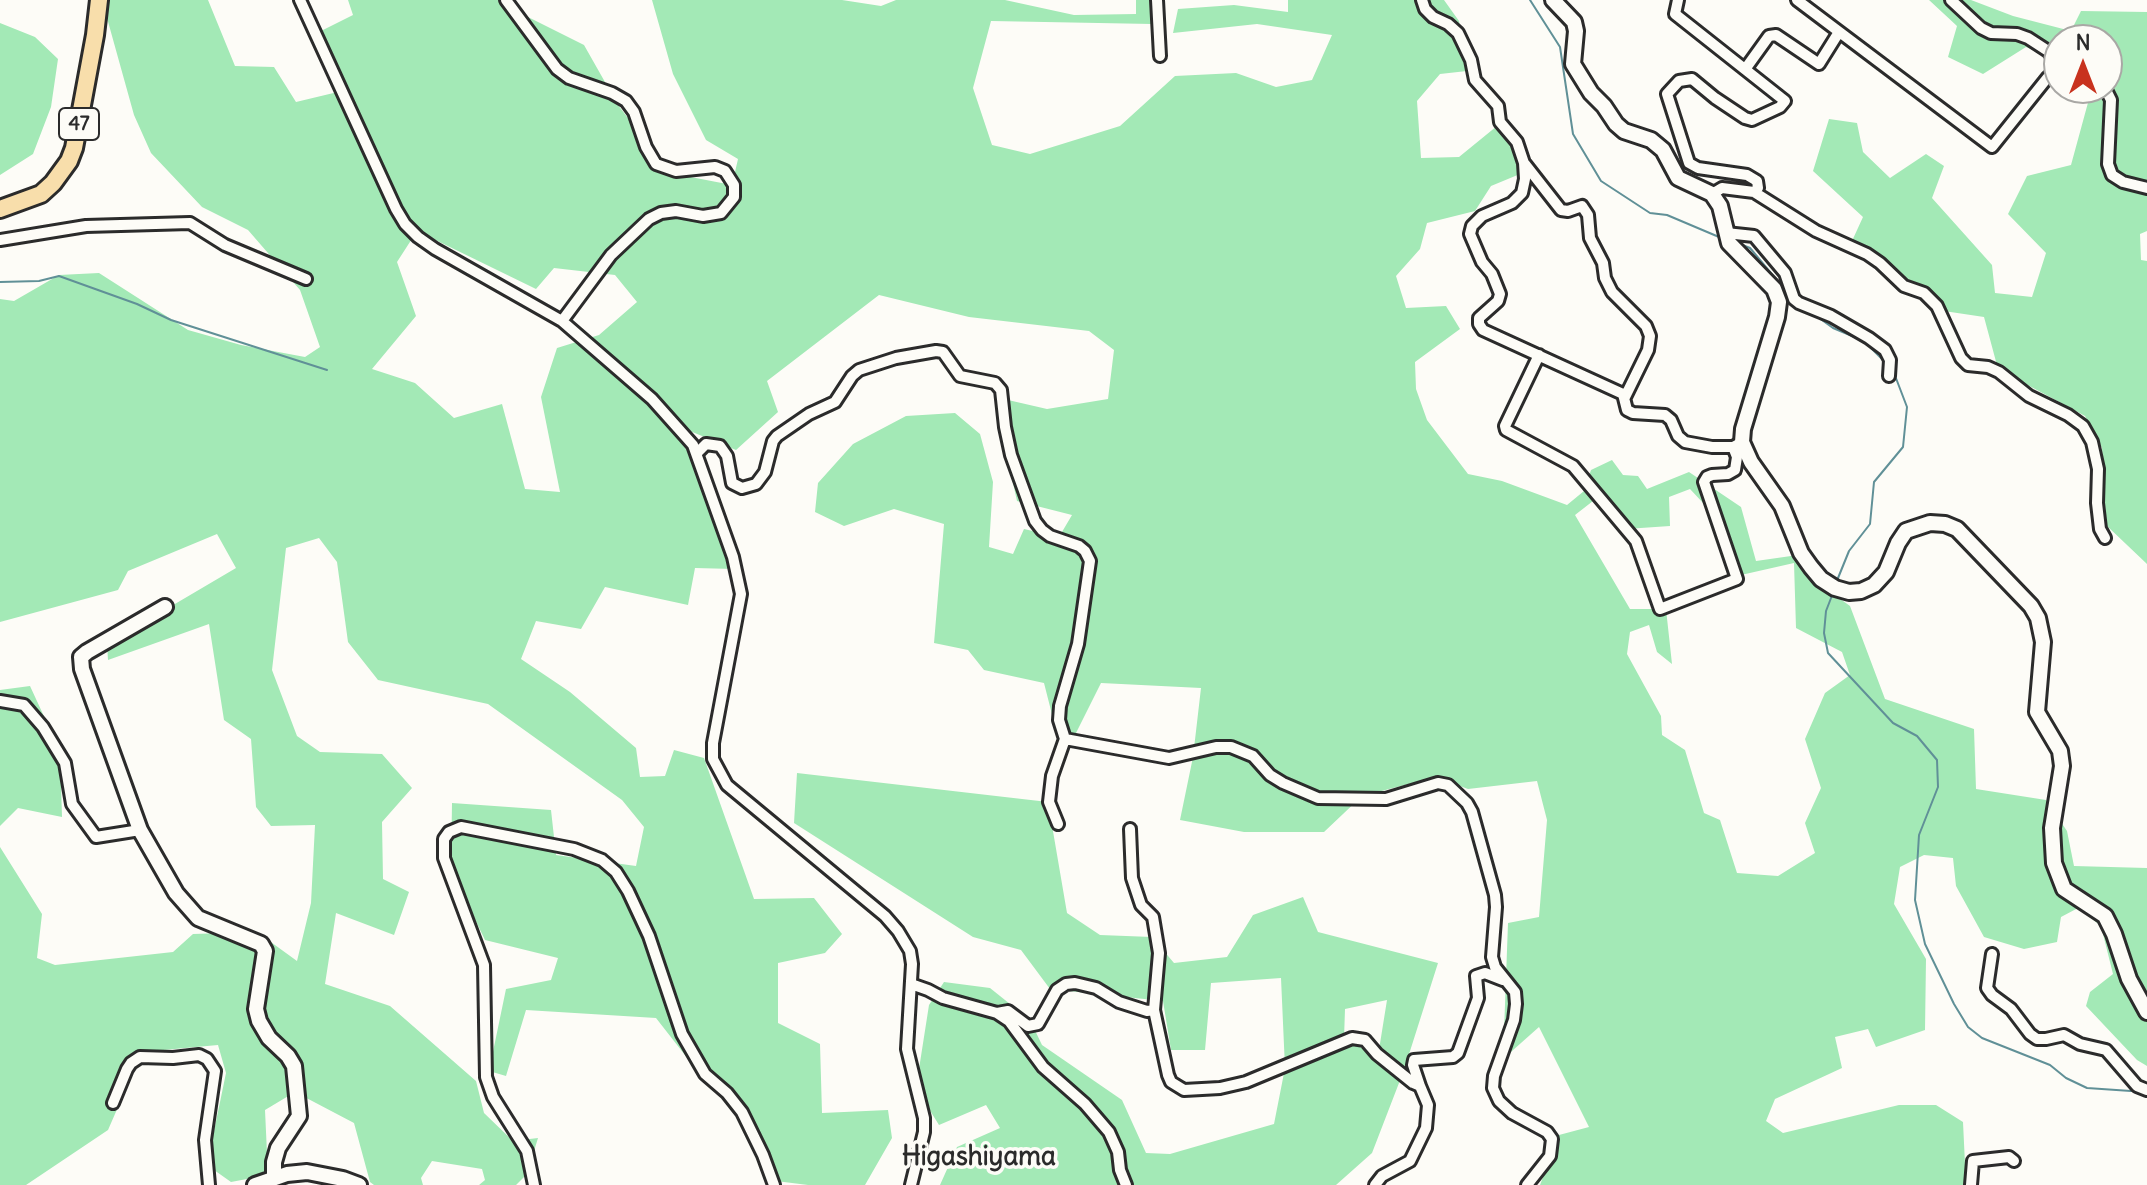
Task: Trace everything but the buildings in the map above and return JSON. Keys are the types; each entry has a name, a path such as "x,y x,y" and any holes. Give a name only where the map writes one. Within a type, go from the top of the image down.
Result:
{"main road":[{"name":"47","path":"0,209 41,194 69,161 74,148 99,0"}],"street":[{"path":"300,0 405,224 435,249 562,321 652,399 688,438 697,453 733,557 741,594 713,743 713,759 727,785 885,916 910,951 907,1049 924,1118 924,1132 911,1185"},
{"path":"506,0 557,69 569,78 626,101 634,112 646,147 656,164 676,171 715,167 725,171 734,185 734,197 721,213 703,216 676,211 649,219 611,255 562,321"},
{"path":"1157,0 1160,56"},
{"path":"1422,0 1433,17 1458,33 1471,60 1475,80 1498,106 1500,122 1517,142 1524,163 1522,193 1512,203 1482,216 1472,226 1470,234 1500,294 1498,301 1479,318 1479,324 1483,330 1625,397"},
{"path":"1539,355 1505,426 1506,430 1573,466 1636,541 1660,609 1737,579 1704,482 1712,475 1728,474 1735,470 1737,444 1779,302 1765,277 1729,243 1720,206 1712,194 1678,178 1663,150 1651,140 1624,131 1616,124 1582,80 1573,64 1574,22 1553,0"},
{"path":"1678,0 1675,14 1783,97 1783,104 1752,120 1715,98 1692,79 1679,81 1667,94 1689,163 1698,168 1747,175 1757,181 1758,188 1754,192"},
{"path":"1797,0 1992,147 2043,83"},
{"path":"1951,0 1981,28 1991,33 2017,34 2043,48"},
{"path":"1746,68 1769,36 1776,35 1819,64 1839,32"},
{"path":"2111,104 2108,164 2112,175 2123,182 2147,188"},
{"path":"1524,163 1561,210 1582,206 1588,215 1590,238 1603,263 1605,278 1612,292 1646,326 1650,336 1648,350 1625,397 1627,410 1665,415 1685,442 1712,447 1737,444"},
{"path":"1712,194 1722,188 1754,192 1816,231 1867,254 1904,286 1924,293 1937,306 1961,358 1968,365 1988,367 1999,372 2029,396 2083,426 2092,442 2098,469 2097,503 2100,529 2105,538"},
{"path":"0,240 86,226 190,223 225,245 306,279"},
{"path":"1726,233 1754,236 1785,273 1794,299 1844,323 1885,350 1890,360 1889,376"},
{"path":"697,453 706,444 720,446 727,456 732,483 742,488 756,484 765,472 777,436 809,414 835,402 859,370 896,358 943,352 960,376 995,383 1001,390 1011,455 1035,521 1050,536 1079,546 1090,561 1078,644 1060,706 1059,720 1065,739 1052,776 1049,802 1058,824"},
{"path":"1737,444 1782,506 1801,553 1821,579 1835,588 1849,592 1874,585 1886,572 1906,531 1918,525 1945,524 1957,529 2031,606 2038,618 2043,642 2037,712 2060,751 2062,766 2052,828 2054,863 2064,889 2105,916 2129,979 2147,1012"},
{"path":"165,607 81,657 86,683 140,830 176,893 198,918 261,944 265,951 256,1009 269,1038 294,1066 299,1116 278,1148 274,1177"},
{"path":"0,701 24,705 43,727 65,763 72,804 96,837 140,830"},
{"path":"1065,739 1169,758 1216,747 1231,747 1253,756 1270,775 1283,783 1318,798 1386,799 1430,783 1448,785 1457,792 1472,812 1496,907 1492,957 1495,967 1515,992 1514,1020 1494,1076 1493,1088 1499,1101 1512,1113 1547,1132 1552,1139 1550,1156 1527,1185"},
{"path":"534,1185 527,1151 493,1097 486,1077 484,965 444,858 444,839 449,832 461,827 574,849 602,860 616,872 649,936 682,1034 705,1074 727,1093 742,1112 774,1185"},
{"path":"1130,829 1132,878 1141,905 1153,917 1159,953 1154,1010 1171,1082 1184,1090 1220,1088 1246,1082 1358,1037 1420,1086"},
{"path":"1992,954 1987,988 2011,1009 2030,1034 2037,1039 2064,1035 2080,1044 2106,1050 2137,1086 2147,1090"},
{"path":"1375,1185 1382,1176 1410,1161 1426,1128 1428,1105 1413,1065 1414,1060 1453,1057 1458,1053 1478,998 1476,976 1485,973 1509,982"},
{"path":"997,1013 1008,1011 1028,1026 1038,1024 1057,990 1075,983 1096,988 1119,1002 1147,1011 1154,1010"},
{"path":"911,984 943,998 997,1013 1009,1021 1043,1067 1085,1104 1109,1132 1118,1152 1126,1185"},
{"path":"113,1103 127,1069 140,1057 199,1055 207,1059 215,1071 205,1140 209,1185"},
{"path":"1971,1185 1973,1161 2009,1157 2014,1161"},
{"path":"255,1185 274,1177 307,1172 333,1176 359,1185"}],"green space":[{"path":"102,0 208,0 235,66 274,67 296,102 346,90 315,34 353,15 348,0 514,0 518,12 584,45 618,105 670,173 732,185 738,159 706,140 673,74 652,0 842,0 881,6 896,0 1005,0 1074,15 1136,14 1136,0 1155,0 1152,24 991,21 973,88 992,145 1030,154 1120,126 1175,76 1236,73 1276,87 1312,80 1332,35 1257,24 1173,33 1178,9 1234,5 1288,12 1288,0 1444,0 1459,21 1467,71 1440,74 1417,101 1421,158 1459,157 1497,126 1511,135 1520,174 1491,186 1475,211 1427,223 1420,249 1396,276 1406,308 1446,306 1460,329 1415,362 1416,389 1427,420 1468,474 1502,481 1567,505 1584,491 1591,470 1612,460 1623,475 1638,476 1647,489 1689,472 1741,507 1756,561 1798,555 1821,585 1850,606 1885,699 1974,729 1976,789 2046,800 2067,831 2074,866 2147,868 2147,1066 2137,1060 2086,1006 2090,992 2113,974 2101,926 2078,908 2061,917 2057,942 2024,949 1984,937 1956,886 1953,858 1924,855 1900,867 1894,904 1926,959 1925,1030 1876,1047 1868,1029 1835,1037 1842,1068 1775,1099 1766,1121 1783,1133 1899,1105 1936,1105 1963,1122 1966,1185 1540,1185 1559,1135 1589,1127 1539,1027 1503,1059 1508,923 1539,917 1547,820 1537,781 1468,789 1436,777 1362,796 1324,832 1244,832 1180,820 1193,757 1201,688 1101,683 1076,733 1059,742 1044,683 984,670 968,650 934,643 944,524 894,509 844,526 815,512 818,483 853,444 906,416 955,413 980,434 993,482 989,547 1013,554 1024,529 1059,537 1072,515 1017,501 1003,438 1008,400 1047,409 1108,399 1114,350 1089,331 969,317 879,295 767,381 778,412 736,450 685,429 734,569 695,568 688,605 605,587 581,629 536,621 521,659 570,692 636,748 640,777 665,776 674,750 704,758 754,899 814,898 842,934 825,953 778,963 778,1023 820,1044 822,1113 888,1110 892,1138 865,1185 808,1185 776,1181 740,1105 713,1091 656,1018 526,1010 506,1076 489,1071 506,989 551,980 558,958 485,940 451,870 452,803 551,810 556,855 636,866 644,827 622,800 488,704 378,680 348,642 337,562 319,538 286,548 272,670 297,736 320,752 382,754 412,788 382,822 383,879 409,892 394,935 336,913 325,984 390,1006 476,1081 484,1113 513,1141 538,1138 527,1174 516,1185 479,1185 485,1180 482,1169 432,1161 421,1178 423,1185 374,1185 370,1182 354,1123 295,1092 265,1110 268,1175 231,1182 207,1165 226,1073 218,1045 142,1052 108,1130 26,1185 0,1185 0,847 42,914 37,958 55,965 173,952 193,934 257,932 297,961 311,903 315,825 271,826 256,807 251,739 224,720 209,624 108,660 107,644 236,568 217,534 128,571 118,590 0,622 0,299 14,301 59,275 99,273 188,330 241,345 305,357 320,347 300,290 248,230 202,207 151,153 134,115","holes":["417,231 536,289 554,268 615,275 637,302 599,335 557,348 541,397 560,492 525,489 502,404 454,418 415,383 372,369 416,316 397,262","1690,489 1718,519 1741,575 1794,563 1796,628 1842,652 1850,675 1825,693 1805,739 1821,788 1805,823 1815,853 1778,876 1737,873 1720,820 1704,813 1685,750 1662,735 1661,716 1627,654 1630,632 1649,625 1657,652 1672,664 1666,609 1630,609 1575,515 1593,501 1611,504 1626,529 1670,526 1669,497"]},
{"path":"1929,0 1971,0 2044,24 2043,54 2026,47 1983,74 1948,57 1957,26"},
{"path":"2081,11 2147,12 2147,231 2140,234 2141,260 2147,261 2147,564 2106,525 2102,448 2085,416 1998,369 1984,317 1944,311 1852,241 1863,217 1813,171 1829,119 1857,123 1863,152 1890,178 1926,154 1944,166 1932,198 1992,265 1995,293 2032,297 2046,253 2008,214 2027,176 2071,165 2088,104 2123,104 2123,24 2074,24"},
{"path":"0,23 35,37 58,59 51,107 33,154 0,175"},
{"path":"30,686 60,751 62,817 18,808 0,826 0,690"},
{"path":"797,773 1048,802 1067,913 1100,935 1152,937 1174,963 1227,957 1253,915 1303,897 1318,932 1438,963 1404,1070 1372,1153 1336,1185 940,1185 957,1147 1000,1128 986,1105 939,1125 916,1088 929,1005 944,982 990,988 1030,1020 1042,1045 1122,1100 1146,1153 1170,1154 1274,1124 1285,1068 1281,978 1211,983 1205,1050 1171,1050 1163,1001 1050,989 1021,950 973,937 794,823","holes":["1387,1000 1378,1056 1344,1039 1345,1009"]}],"waterway":[{"path":"1530,0 1560,47 1573,134 1601,181 1650,213 1667,215 1719,237"},
{"path":"1740,244 1750,248 1785,290"},
{"path":"0,282 39,281 59,276 137,304 171,320 327,370"},
{"path":"1815,315 1833,328 1864,341 1885,362"},
{"path":"1836,583 1849,551 1870,524 1874,482 1903,447 1907,407 1894,373"},
{"path":"1833,593 1826,611 1824,633 1828,653 1893,723 1917,736 1937,760 1938,787 1919,835 1915,900 1925,944 1954,1004 1968,1027 1982,1038 2050,1065 2066,1078 2087,1088 2131,1091"}],"district":[{"name":"Higashiyama","path":"979,1158"}]}
